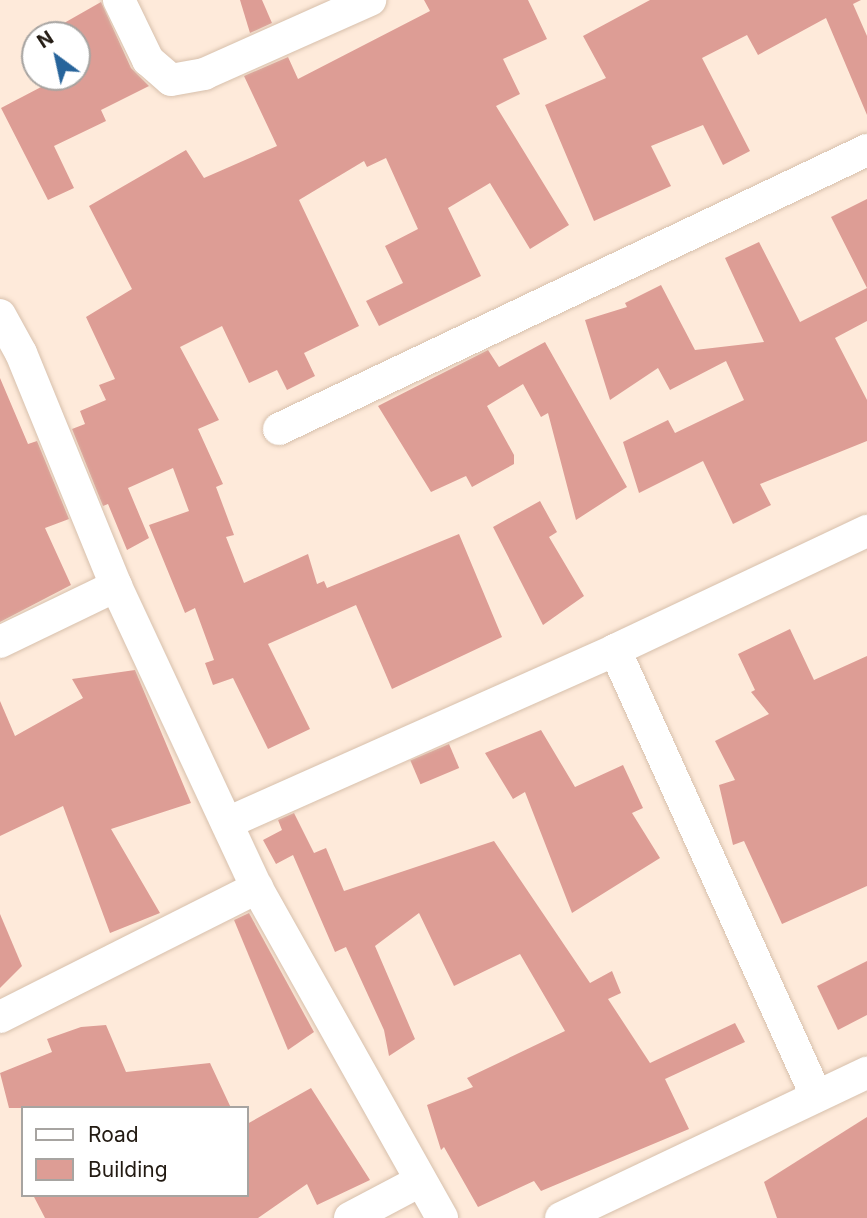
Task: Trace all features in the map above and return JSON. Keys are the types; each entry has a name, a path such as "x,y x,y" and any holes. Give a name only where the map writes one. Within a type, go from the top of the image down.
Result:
{"street":[{"path":"120,0 148,60 170,80 204,74 370,0"},
{"path":"279,429 867,150"},
{"path":"0,315 21,353 116,586 257,887 442,1218"},
{"path":"227,823 615,650 867,531"},
{"path":"0,642 116,586"},
{"path":"615,650 816,1096"},
{"path":"0,1017 257,887"},
{"path":"561,1218 867,1073"},
{"path":"350,1218 420,1181"}],"building":[{"path":"240,0 262,0 272,23 250,33"},
{"path":"424,0 528,0 547,39 503,59 520,94 496,106 569,225 530,249 490,183 448,208 481,276 379,326 366,301 403,283 385,246 418,229 386,158 367,167 364,161 299,200 359,326 304,353 315,376 287,390 277,370 249,383 222,326 180,347 219,420 198,429 223,484 216,487 234,535 226,537 244,583 308,554 317,584 324,581 327,588 459,534 502,637 392,689 356,605 268,644 310,729 268,749 233,678 213,685 205,663 214,660 195,608 185,613 149,525 189,511 173,468 128,488 149,538 127,550 108,504 103,506 72,429 85,424 80,411 106,400 99,385 115,379 86,317 132,289 89,206 186,150 204,178 277,146 244,76 288,57 298,79 430,11"},
{"path":"650,0 861,0 853,4 867,36 867,115 826,18 758,55 747,35 702,58 750,151 723,165 703,125 651,146 671,186 594,221 545,105 606,78 583,36"},
{"path":"101,2 131,68 149,86 101,110 106,121 54,146 74,188 48,200 1,108 33,91 91,91 91,21 68,21"},
{"path":"867,199 867,288 831,217"},
{"path":"759,242 800,322 867,288 867,321 835,338 867,400 867,441 760,484 771,505 733,524 703,461 639,493 623,442 668,420 675,433 744,400 726,361 670,390 658,368 610,400 585,320 627,307 625,303 661,285 695,350 764,342 725,258"},
{"path":"545,342 627,487 576,520 548,413 541,417 523,384 487,406 514,455 514,464 472,487 466,476 431,492 378,406 488,350 499,367"},
{"path":"0,378 28,444 37,441 69,519 45,528 71,585 0,622"},
{"path":"540,501 557,532 549,537 584,596 543,625 493,527"},
{"path":"790,629 814,680 867,656 867,886 782,924 744,841 733,845 719,785 735,780 715,741 769,714 751,692 755,690 738,654"},
{"path":"135,670 191,803 111,829 160,913 110,933 63,806 0,836 0,701 15,736 83,698 72,679"},
{"path":"541,730 575,787 623,765 643,808 632,813 660,858 572,913 525,792 513,799 485,753"},
{"path":"449,744 459,768 420,784 410,760"},
{"path":"294,813 314,853 326,848 344,891 494,841 590,983 612,971 621,993 608,999 650,1063 735,1023 745,1042 665,1079 689,1129 541,1191 534,1181 478,1207 444,1147 441,1150 427,1105 473,1087 467,1078 565,1031 520,954 454,986 419,913 375,946 415,1039 389,1056 384,1030 346,947 335,952 293,855 276,864 263,840 282,830 278,820"},
{"path":"249,913 314,1032 288,1050 234,920"},
{"path":"0,914 22,966 0,988"},
{"path":"867,961 867,1015 838,1030 817,986"},
{"path":"106,1025 126,1072 210,1063 230,1106 9,1108 0,1073 52,1052 47,1039 81,1027"},
{"path":"311,1088 370,1180 317,1205 307,1184 258,1218 45,1218 34,1197 248,1197 248,1123"},
{"path":"867,1117 867,1218 777,1218 764,1182"}]}
